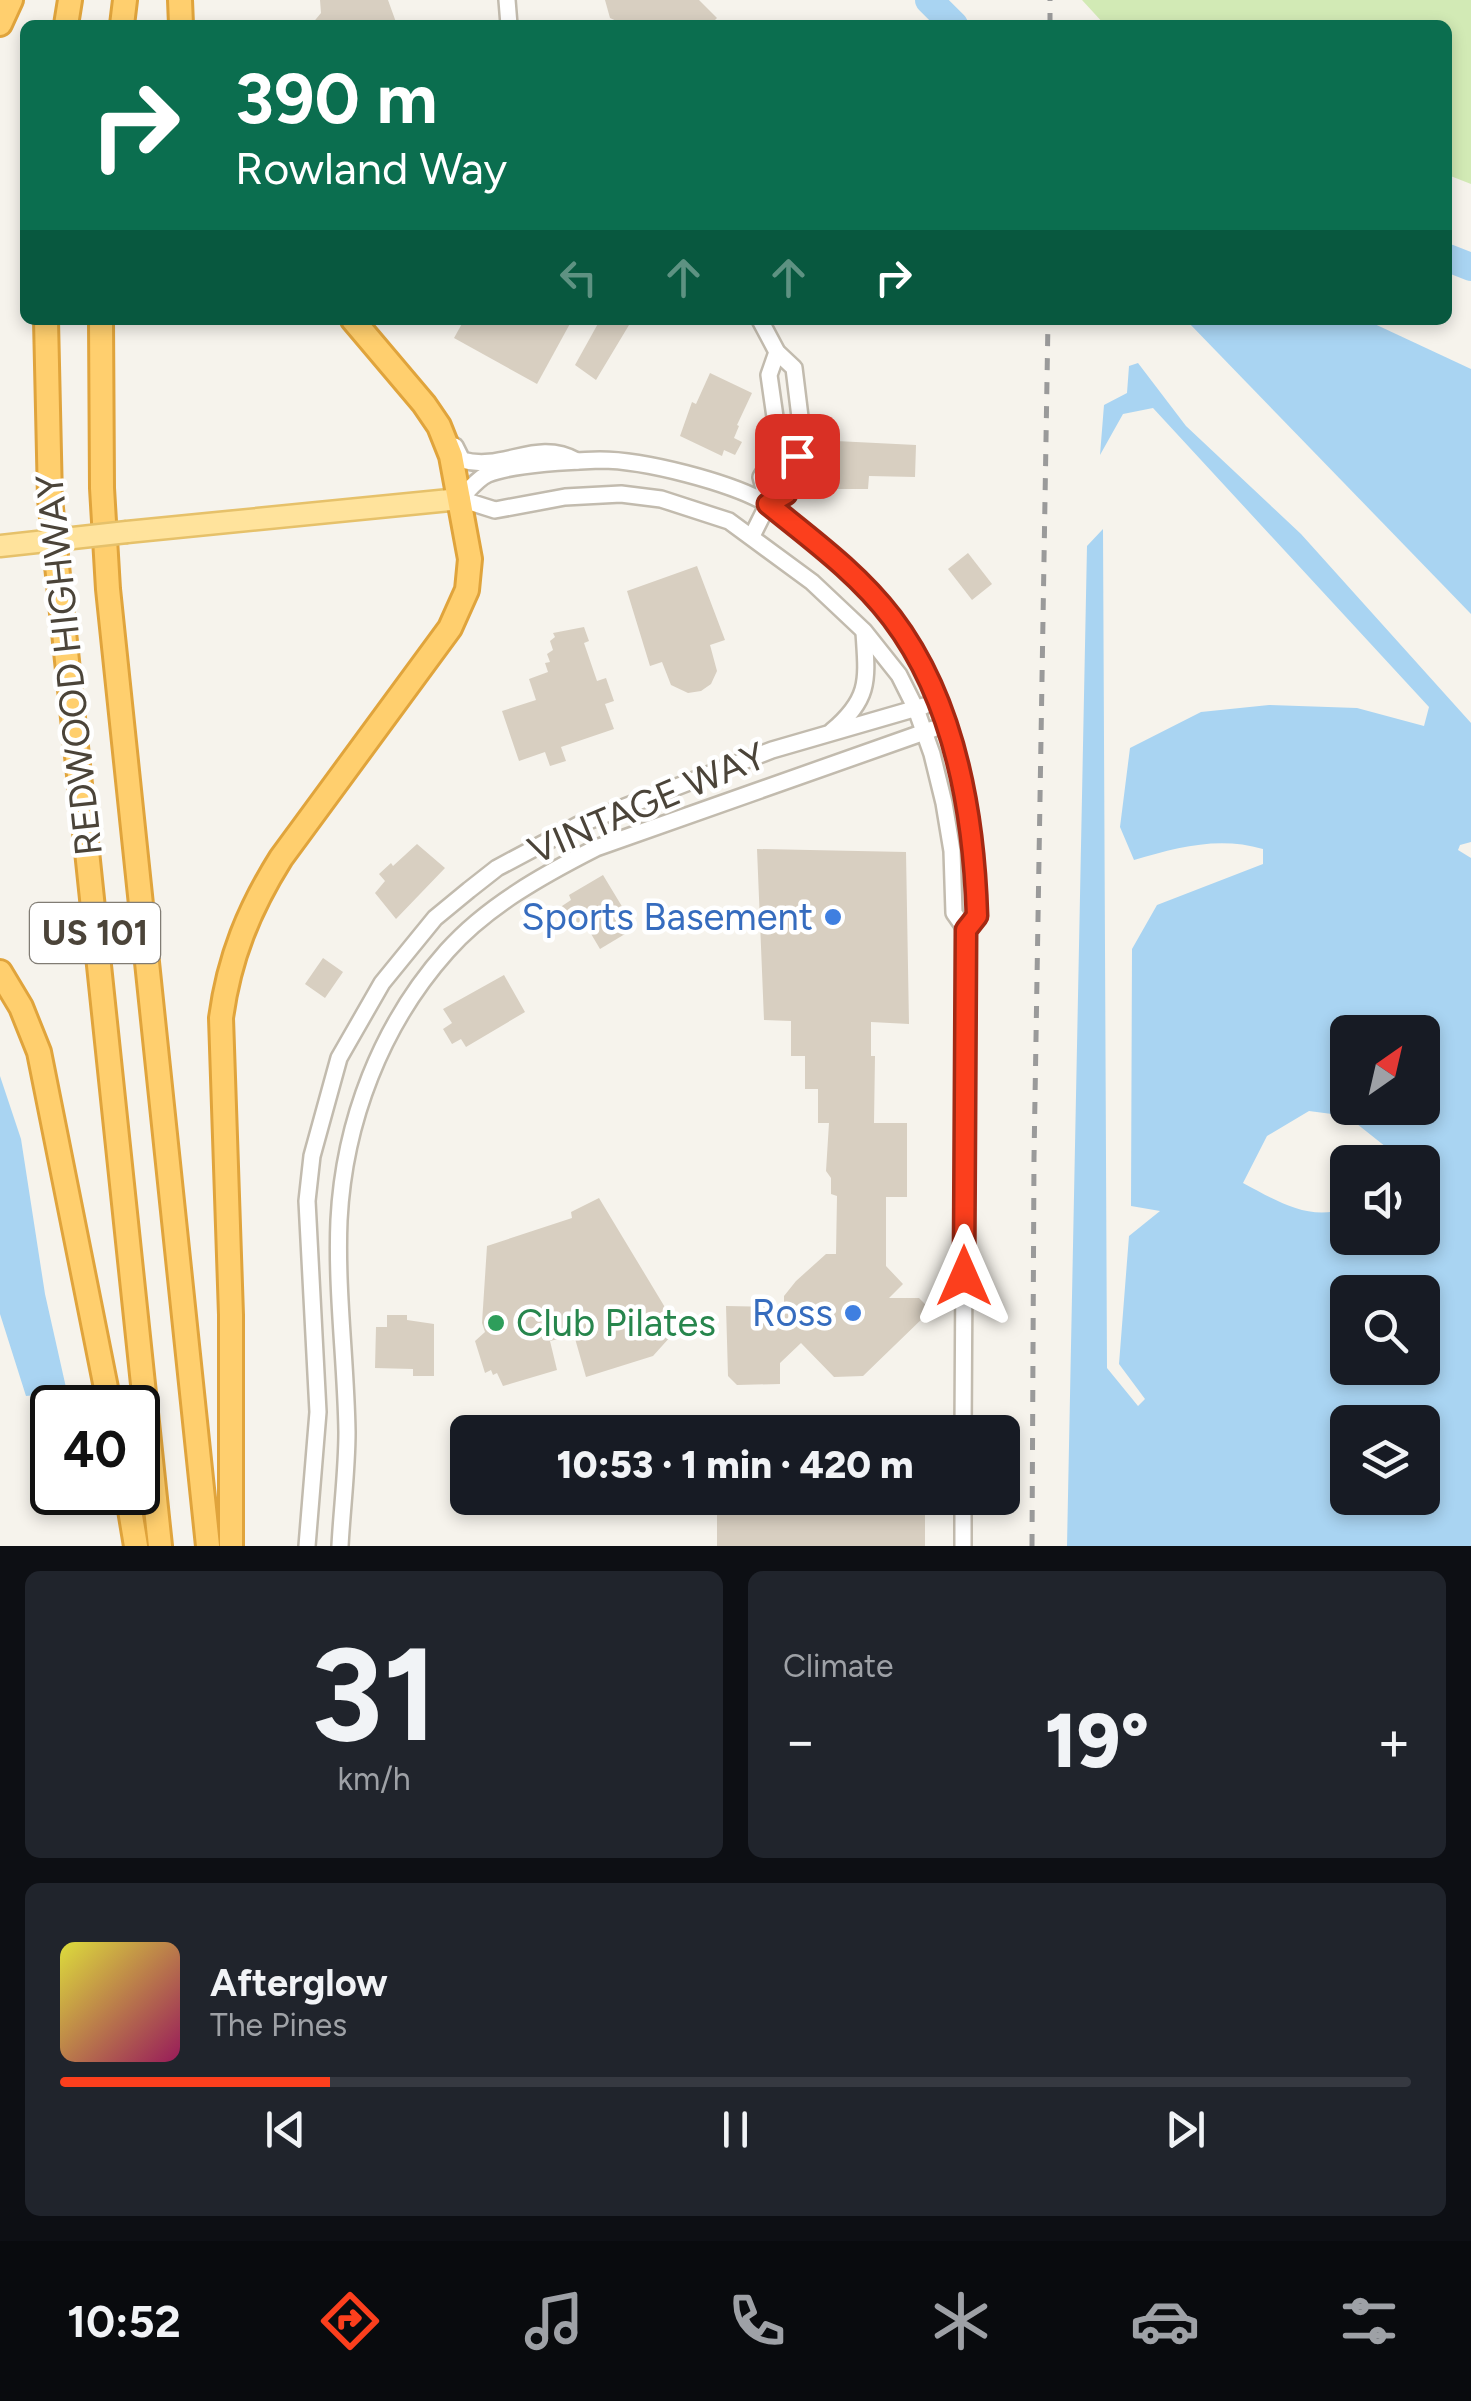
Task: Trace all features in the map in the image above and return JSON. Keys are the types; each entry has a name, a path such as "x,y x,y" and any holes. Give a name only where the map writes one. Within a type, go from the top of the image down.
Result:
{"highway":[{"path":"0,24 11,0"},
{"name":"REDWOOD HIGHWAY","path":"46,325 50,499 160,1546"},
{"name":"REDWOOD HIGHWAY","path":"101,325 102,488 108,589 208,1546"},
{"path":"231,1546 230,1315 220,1018 226,978 242,930 272,871 450,628 467,590 470,559 451,456 442,434 424,404 357,325"},
{"path":"0,972 21,1007 39,1052 105,1385"},
{"path":"131,1515 136,1546"}],"main road":[{"path":"0,546 460,499"}],"street":[{"path":"752,536 768,504 786,494 797,456 800,418 794,368 777,352 763,325"},
{"path":"768,504 761,477 775,443 770,375 777,352"},
{"path":"442,434 451,438 462,460 479,465 559,450 577,461"},
{"path":"964,1415 966,930 954,912 952,851 944,803 925,731 900,675 864,631 812,582 728,521 660,499 620,494 565,496 495,510 460,499 486,474 577,461 623,460 672,471 768,504 853,574 892,618 923,666 946,724 975,853 977,916 966,930"},
{"path":"829,734 862,698 868,677 864,631"},
{"name":"VINTAGE WAY","path":"307,1546 318,1412 307,1201 312,1156 339,1058 382,983 434,918 497,868 578,825 772,750 936,701"},
{"name":"VINTAGE WAY","path":"340,1546 347,1435 339,1221 348,1145 368,1080 401,1012 448,950 486,916 547,873 596,848 946,724"},
{"path":"497,868 515,896"},
{"path":"963,1515 963,1546"}],"green space":[{"path":"1082,0 1471,0 1471,184 1452,177 1452,20 1100,20"}],"water":[{"path":"1191,325 1377,325 1471,369 1471,614"},
{"path":"1138,363 1186,426 1301,534 1471,723 1471,842 1460,845 1458,850 1471,858 1471,1546 1067,1546 1087,546 1103,529 1107,1368 1138,1406 1145,1399 1119,1364 1129,1236 1160,1211 1131,1206 1132,949 1157,905 1263,864 1263,849 1214,843 1134,860 1120,827 1130,748 1201,712 1269,705 1357,708 1424,726 1429,707 1153,408 1123,414 1100,455 1104,405 1127,393 1129,366","holes":["1330,1015 1440,1015 1440,1125 1358,1125 1383,1145 1440,1145 1440,1255 1330,1255 1330,1212 1306,1211 1281,1203 1243,1183 1267,1136 1309,1111 1330,1114"]},
{"path":"0,1076 21,1139 45,1294 65,1385 30,1385 30,1396 26,1396 0,1314"}],"building":[{"path":"320,0 388,0 395,20 315,20 321,13"},
{"path":"605,0 699,0 717,18 614,20 610,18"},
{"path":"461,325 569,325 537,384 454,338"},
{"path":"597,325 629,325 596,380 575,365"},
{"path":"710,373 752,393 737,425 734,438 742,442 735,455 724,450 722,456 680,436 692,402 696,404"},
{"path":"836,441 916,445 915,477 869,476 868,489 836,489"},
{"path":"968,553 992,584 972,600 948,569"},
{"path":"697,566 725,640 710,645 717,671 711,684 688,693 671,685 662,662 650,666 627,591"},
{"path":"584,627 589,641 584,643 597,681 606,678 614,701 605,704 614,729 561,747 566,761 550,766 545,752 519,761 502,711 536,700 529,679 548,672 545,663 550,662 547,654 553,650 553,633"},
{"path":"417,844 445,868 396,919 375,893 385,881 379,874"},
{"path":"757,849 906,852 909,1024 871,1022 871,1056 875,1056 874,1123 907,1123 907,1197 886,1197 886,1266 903,1284 889,1298 919,1298 926,1305 926,1315 863,1376 834,1377 801,1343 780,1363 780,1384 737,1385 728,1376 726,1306 784,1307 784,1296 796,1281 826,1254 836,1254 837,1196 831,1194 831,1178 826,1171 829,1123 818,1123 818,1089 805,1089 805,1056 791,1056 791,1021 764,1020"},
{"path":"603,875 635,928 600,949 587,927 578,933 562,906 571,900 569,895"},
{"path":"323,958 343,972 325,998 305,984"},
{"path":"504,975 525,1012 466,1047 461,1039 452,1044 443,1029 452,1023 443,1009"},
{"path":"599,1198 669,1314 671,1336 653,1356 586,1377 574,1335 550,1341 557,1370 503,1386 497,1373 485,1373 475,1341 485,1332 482,1323 487,1246 572,1218 571,1212"},
{"path":"387,1315 407,1315 407,1320 434,1324 434,1376 413,1376 413,1369 375,1368 376,1327 387,1327"},
{"path":"717,1515 925,1515 925,1546 717,1546"}],"waterway":[{"path":"929,0 949,20"},
{"path":"1452,260 1471,267"}],"railway":[{"path":"1050,0 1050,20"},
{"path":"1032,1546 1034,1158 1048,325"}],"place":[{"name":"Sports Basement","path":"833,917"},
{"name":"Ross","path":"853,1313"},
{"name":"Club Pilates","path":"496,1323"}],"route":[{"path":"797,456 786,494 768,504 853,574 892,618 923,666 946,724 965,798 975,853 977,916 966,930 964,1276"}]}
